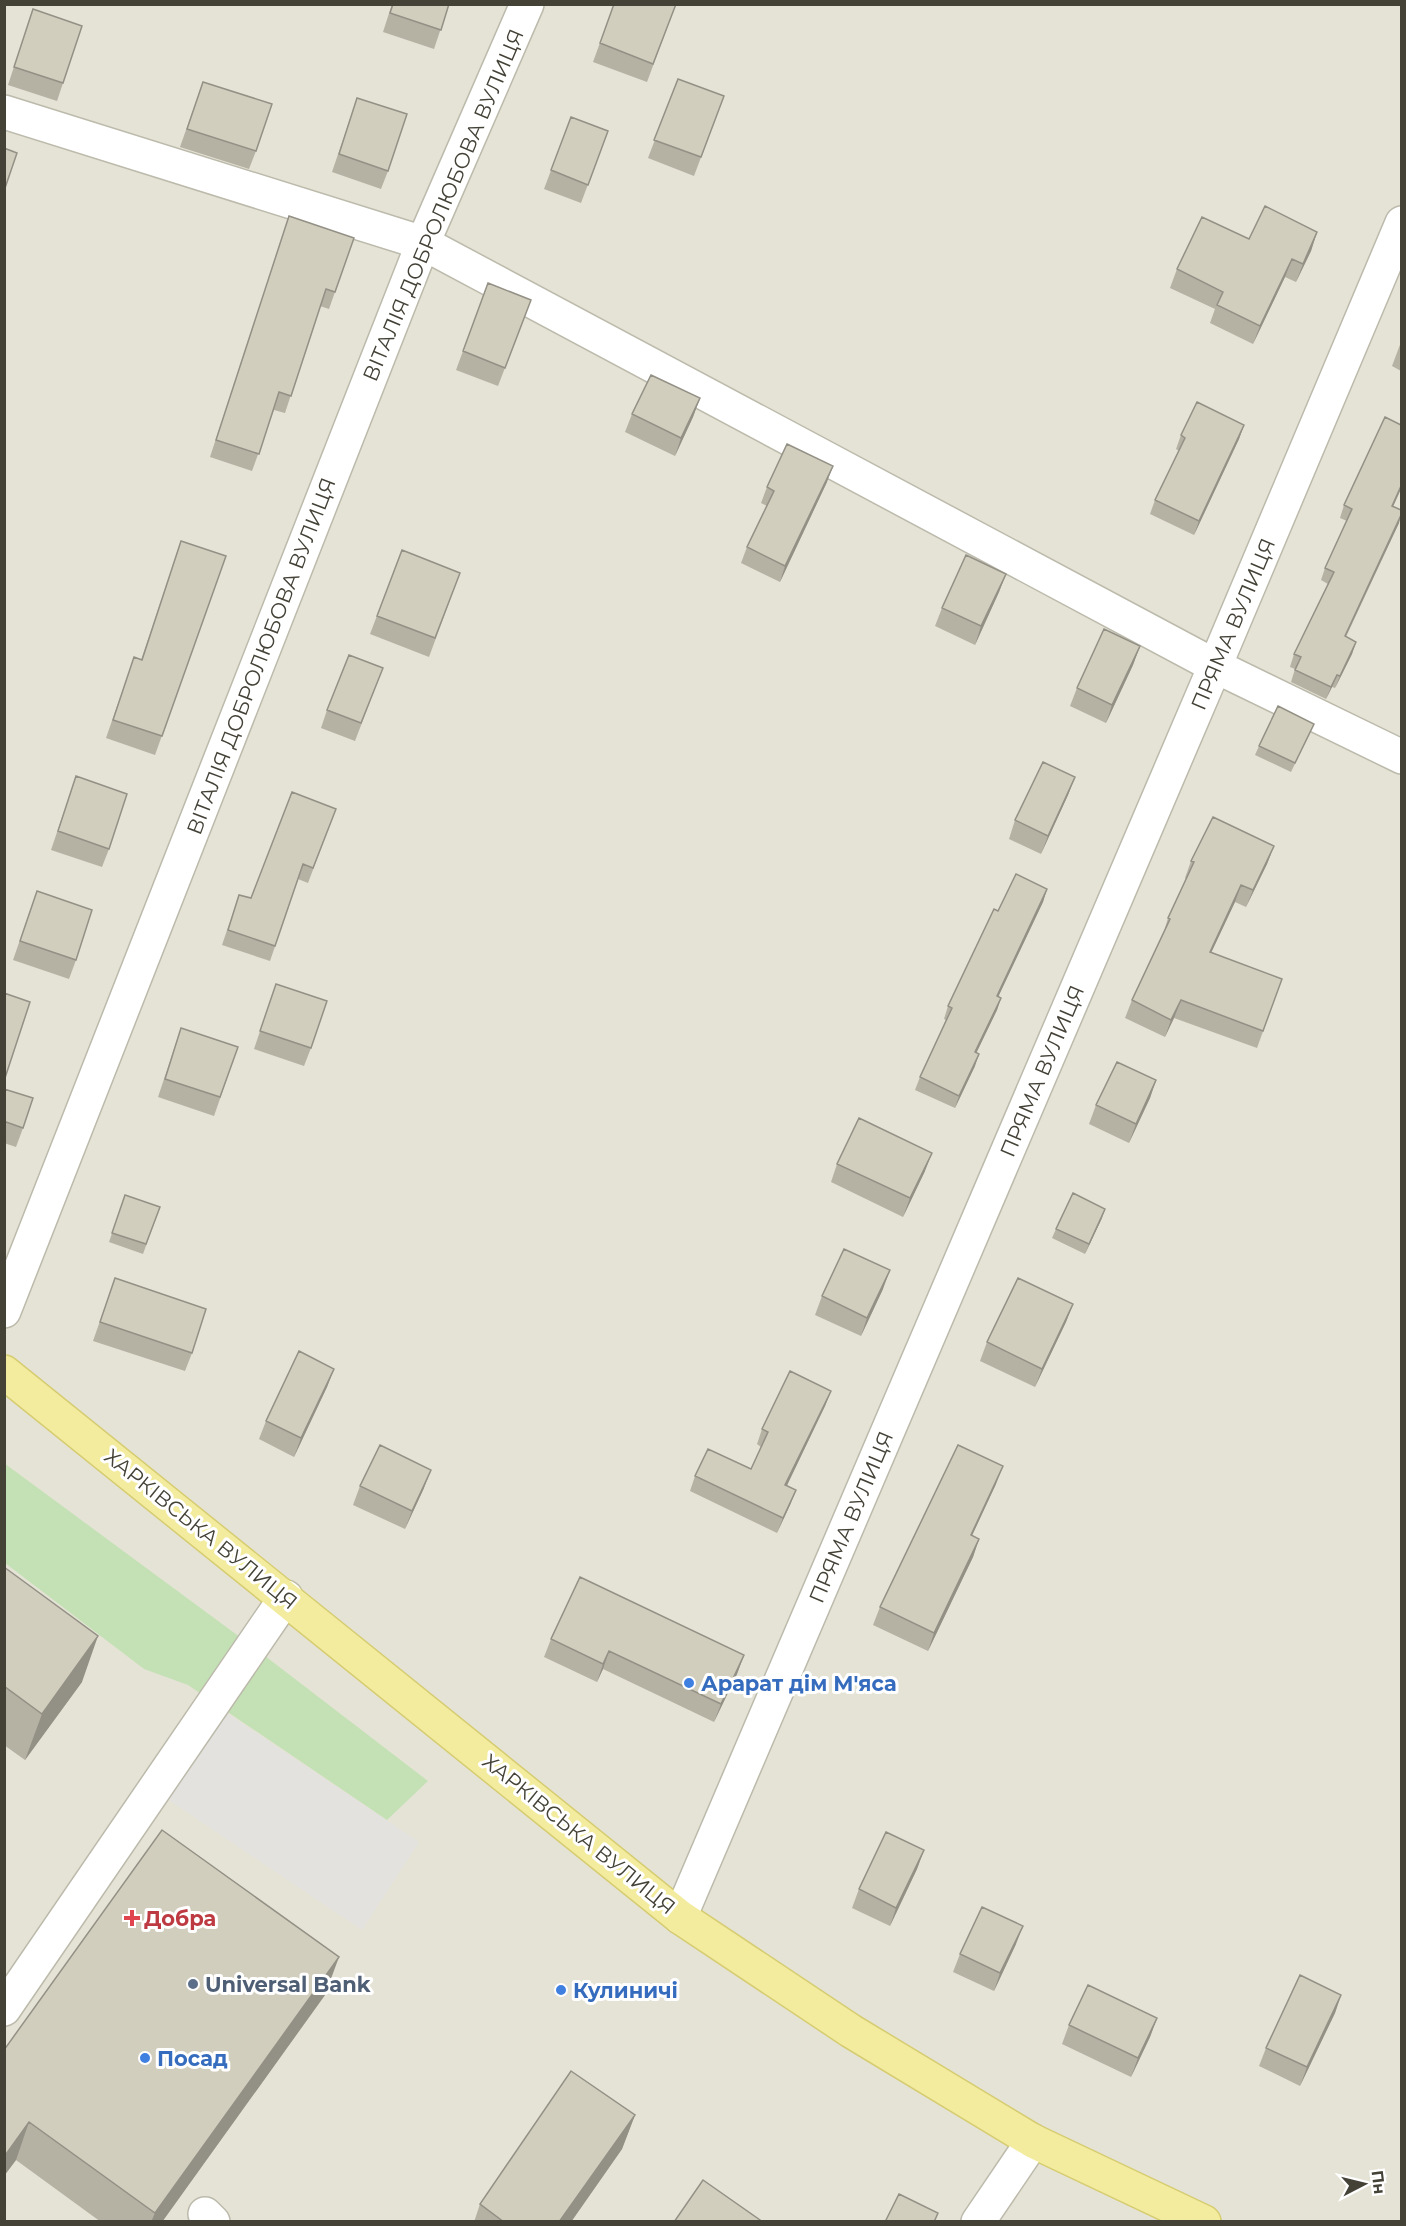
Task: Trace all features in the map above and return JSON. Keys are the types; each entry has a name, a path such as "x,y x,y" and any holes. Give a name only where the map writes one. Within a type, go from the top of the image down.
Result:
{"main road":[{"name":"ХАРКІВСЬКА ВУЛИЦЯ","path":"4,1372 286,1597 680,1917 851,2031 1033,2140 1204,2222"}],"street":[{"name":"ВІТАЛІЯ ДОБРОЛЮБОВА ВУЛИЦЯ","path":"4,1311 423,243 526,4"},
{"path":"4,112 423,243 1215,666 1401,757"},
{"name":"ПРЯМА ВУЛИЦЯ","path":"680,1917 1215,666 1401,223"},
{"path":"4,2009 286,1597"},
{"path":"978,2222 1033,2140"}],"shaded area":[{"path":"5,5 1401,5 1401,2221 5,2221"},
{"path":"213,1704 419,1842 362,1930 154,1790"}],"green space":[{"path":"4,1463 252,1646 428,1781 387,1820 188,1685 144,1669 5,1563"}],"building":[{"path":"393,4 449,4 441,30 390,13"},
{"path":"614,4 676,4 653,64 600,43"},
{"path":"33,9 82,26 63,83 14,67"},
{"path":"678,79 724,96 701,157 654,140"},
{"path":"203,82 272,104 256,151 187,129"},
{"path":"357,98 407,114 388,171 339,154"},
{"path":"571,117 608,131 588,185 551,170"},
{"path":"4,148 17,153 4,191"},
{"path":"1265,206 1317,232 1303,264 1292,259 1260,326 1217,305 1223,292 1177,269 1202,217 1249,239"},
{"path":"289,216 354,238 335,292 326,289 291,396 279,392 259,454 216,440"},
{"path":"488,283 531,300 505,368 463,351"},
{"path":"651,375 700,398 681,438 632,414"},
{"path":"1197,402 1244,425 1199,521 1155,500 1185,438 1181,435"},
{"path":"1385,417 1401,425 1401,486 1392,506 1401,510 1401,515 1345,636 1356,642 1340,676 1337,675 1331,687 1295,670 1301,657 1294,654 1334,572 1325,568 1352,509 1344,505"},
{"path":"787,444 833,466 785,566 747,547 774,491 767,487"},
{"path":"181,541 226,556 162,736 113,720 134,657 142,660"},
{"path":"402,550 460,573 435,638 377,616"},
{"path":"966,555 1006,574 981,626 942,608"},
{"path":"1104,629 1140,646 1112,705 1077,688"},
{"path":"349,655 383,668 361,723 327,710"},
{"path":"1278,706 1314,724 1295,763 1259,746"},
{"path":"1043,762 1075,777 1048,836 1015,820"},
{"path":"76,776 127,794 109,849 58,831"},
{"path":"292,792 336,809 313,868 303,864 275,946 228,930 239,895 251,898"},
{"path":"1213,817 1274,846 1253,890 1241,885 1210,952 1282,979 1263,1031 1181,1000 1171,1020 1132,1000 1170,919 1168,918 1194,862 1191,861"},
{"path":"1016,874 1047,889 997,996 1001,998 975,1052 979,1054 959,1096 920,1077 952,1008 948,1006 994,909 998,911"},
{"path":"37,891 92,910 76,960 20,941"},
{"path":"276,984 327,1001 311,1048 260,1031"},
{"path":"4,993 30,1002 4,1081"},
{"path":"181,1028 238,1047 220,1097 165,1079"},
{"path":"1117,1062 1156,1080 1136,1124 1096,1105"},
{"path":"4,1089 33,1098 23,1128 6,1122 4,1126"},
{"path":"859,1118 932,1153 910,1198 837,1164"},
{"path":"1073,1193 1105,1209 1089,1244 1056,1229"},
{"path":"125,1195 160,1207 146,1244 112,1233"},
{"path":"844,1249 890,1270 867,1318 822,1296"},
{"path":"115,1278 206,1309 192,1353 100,1322"},
{"path":"1018,1278 1073,1304 1042,1369 987,1342"},
{"path":"299,1351 334,1369 301,1438 266,1421"},
{"path":"790,1371 831,1391 785,1485 796,1490 783,1518 695,1476 708,1449 751,1469 768,1432 762,1429"},
{"path":"380,1445 431,1470 412,1511 360,1486"},
{"path":"958,1445 1003,1466 971,1535 979,1539 934,1633 880,1607"},
{"path":"4,1567 98,1636 42,1714 4,1686"},
{"path":"580,1577 744,1655 721,1704 609,1651 603,1664 551,1639"},
{"path":"162,1830 339,1957 155,2213 29,2122 4,2157 4,2050"},
{"path":"886,1832 924,1850 896,1908 859,1889"},
{"path":"982,1907 1023,1926 1000,1973 960,1954"},
{"path":"1300,1975 1341,1995 1307,2067 1266,2048"},
{"path":"1088,1985 1157,2018 1138,2058 1069,2025"},
{"path":"571,2071 635,2115 559,2222 504,2222 480,2204"},
{"path":"703,2180 760,2220 759,2222 674,2222"},
{"path":"899,2194 938,2213 934,2222 885,2222"}],"place":[{"name":"Арарат дім М'яса","path":"689,1683"},
{"name":"Добра","path":"132,1918"},
{"name":"Universal Bank","path":"193,1984"},
{"name":"Кулиничі","path":"561,1990"},
{"name":"Посад","path":"145,2058"}]}
